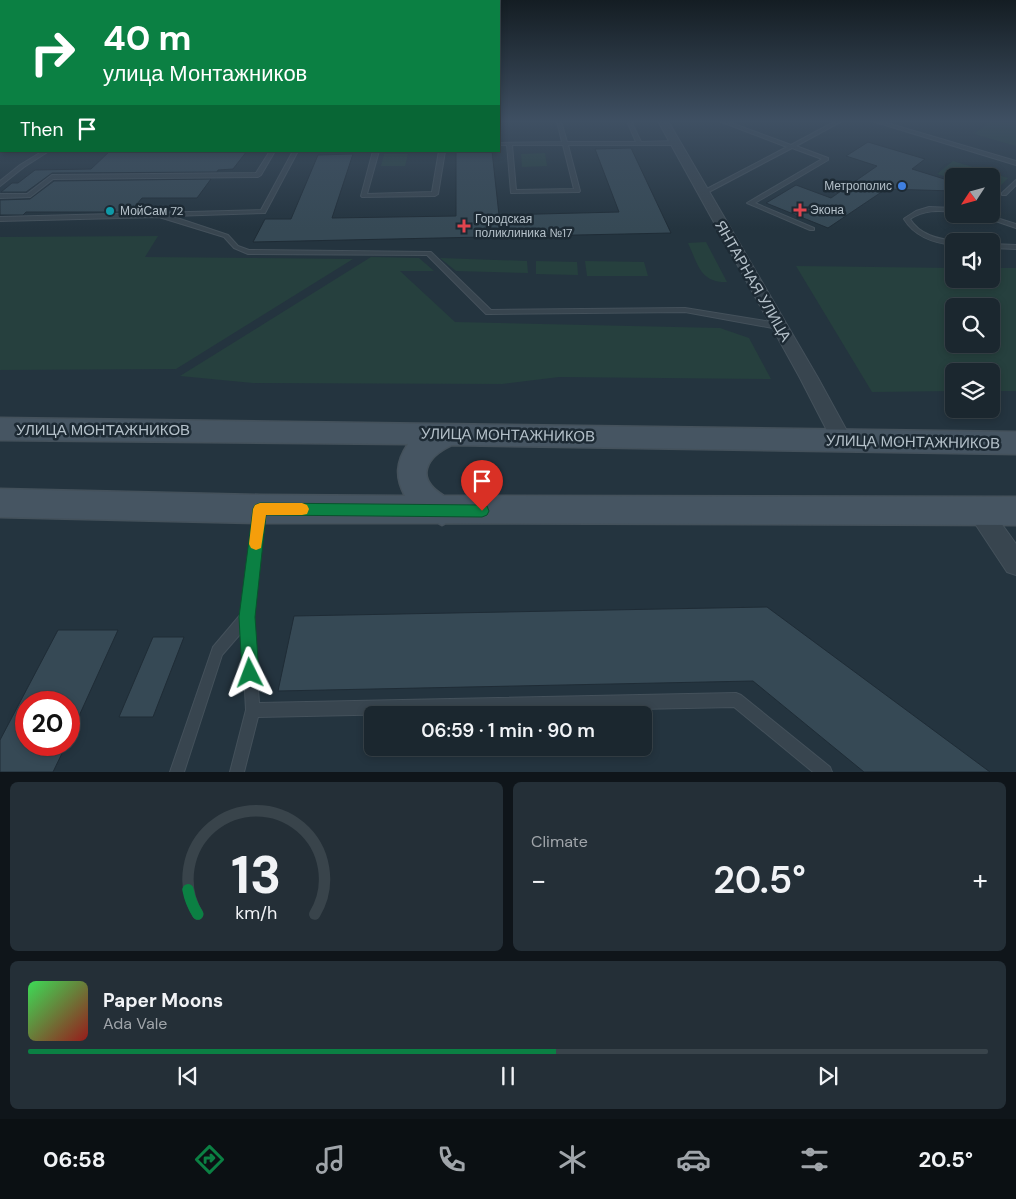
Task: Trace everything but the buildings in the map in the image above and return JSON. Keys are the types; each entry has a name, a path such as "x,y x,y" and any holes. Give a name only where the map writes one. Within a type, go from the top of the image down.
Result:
{"main road":[{"name":"УЛИЦА МОНТАЖНИКОВ","path":"0,430 304,430 843,442 1016,443"},
{"path":"442,510 425,500 416,488 412,464 418,453 428,443 449,434"},
{"path":"0,502 260,509 1016,511"}],"street":[{"name":"ЯНТАРНАЯ УЛИЦА","path":"683,157 809,378 843,442"},
{"path":"980,512 1016,564"}],"lane":[{"path":"0,184 14,172 38,157"},
{"path":"0,196 28,196 52,177 258,175 269,157"},
{"path":"0,219 263,212 293,157"},
{"path":"374,157 364,196 435,194 441,157"},
{"path":"510,157 513,192 577,191 568,157"},
{"path":"703,193 773,157"},
{"path":"812,229 750,203 826,159 821,157"},
{"path":"996,157 1016,163"},
{"path":"0,173 14,172"},
{"path":"1004,194 1016,182"},
{"path":"945,209 933,208 916,212 906,219 910,228 940,243 945,243"},
{"path":"160,215 226,236 236,247 248,252 429,253 489,312 685,310 778,326"},
{"path":"1000,221 1016,226"},
{"path":"1000,246 1016,247"},
{"path":"237,772 253,710 247,617 260,509"},
{"path":"177,772 217,651 247,617"},
{"path":"253,710 736,700 825,772"}],"green space":[{"path":"383,157 407,157 405,166 381,166"},
{"path":"521,157 546,157 547,166 522,167"},
{"path":"953,161 976,168 945,168 945,176 937,174"},
{"path":"1000,176 1008,178 1000,186"},
{"path":"158,236 145,257 353,259 176,369 0,370 0,237"},
{"path":"706,242 727,282 705,276 688,243"},
{"path":"371,257 419,258 434,271 400,271 455,322 720,328 749,338 771,379 559,377 502,384 253,383 180,376"},
{"path":"440,258 527,261 528,273 456,271"},
{"path":"536,261 577,262 578,275 536,274"},
{"path":"585,261 644,262 648,276 587,276"},
{"path":"796,266 945,268 945,288 1000,288 1000,268 1016,268 1016,391 1000,391 1000,363 945,363 945,391 872,392"}],"slow traffic":[{"path":"256,544 260,509 302,509"}],"place":[{"name":"Метрополис","path":"902,186"},
{"name":"Экона","path":"800,210"},
{"name":"МойСам 72","path":"110,211"},
{"name":"Городская поликлиника №17","path":"464,226"}],"route":[{"path":"250,673 247,617 260,509 482,511"}]}
